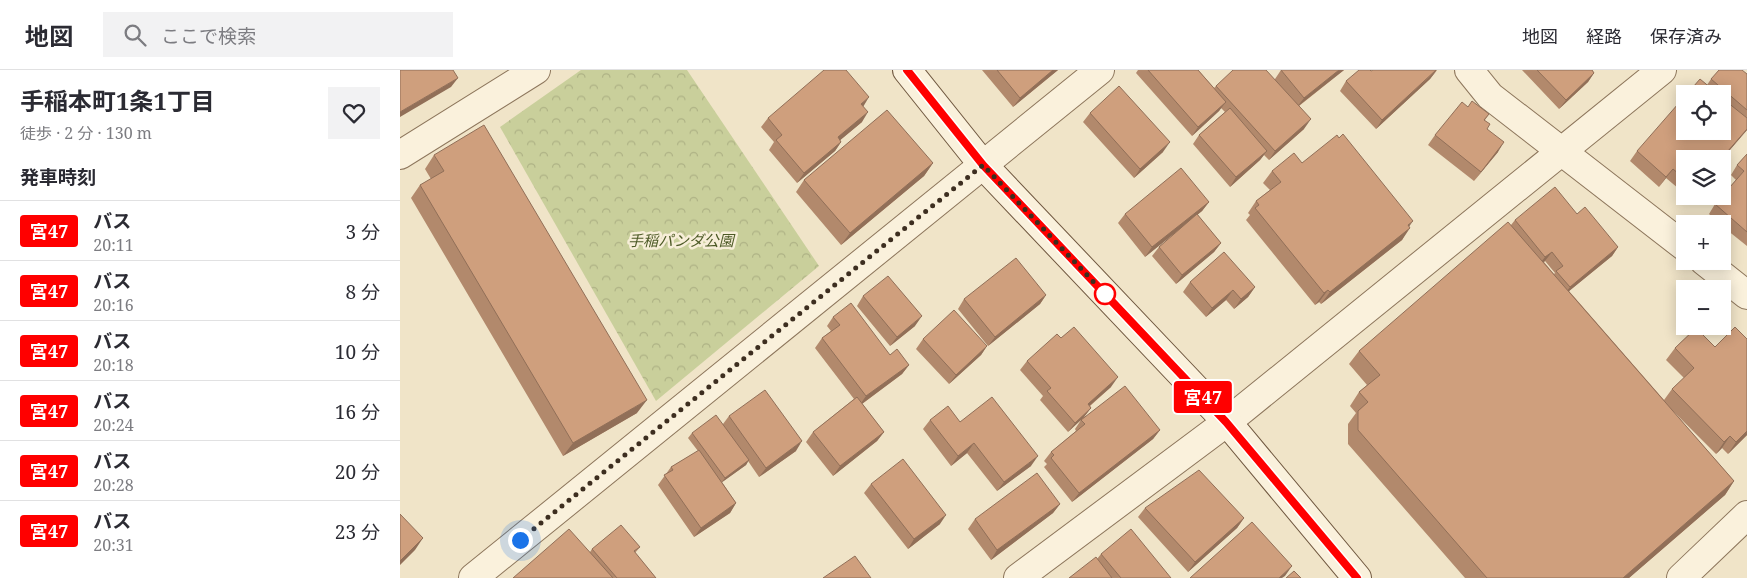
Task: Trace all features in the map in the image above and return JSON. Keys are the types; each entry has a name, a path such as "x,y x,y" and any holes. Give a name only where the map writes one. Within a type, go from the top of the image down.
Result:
{"street":[{"path":"400,155 536,70"},
{"path":"908,70 983,165 1226,422 1357,578"},
{"path":"474,578 1100,70"},
{"path":"1469,70 1490,96 1676,240"},
{"path":"1018,578 1226,422 1662,70"},
{"path":"1715,270 1747,295"},
{"path":"1681,578 1747,515"}],"green space":[{"name":"手稲パンダ公園","path":"581,70 687,70 819,266 656,401 500,127"}],"building":[{"path":"400,70 453,70 458,78 400,112"},
{"path":"824,70 846,70 869,97 861,104 868,112 838,137 841,142 804,173 776,140 782,135 768,118"},
{"path":"997,70 1053,70 1020,98"},
{"path":"1148,70 1198,70 1226,102 1198,127"},
{"path":"1233,70 1266,70 1311,119 1275,151 1216,86"},
{"path":"1281,70 1339,70 1304,98"},
{"path":"1359,70 1436,70 1382,120 1346,81"},
{"path":"1537,70 1592,70 1594,73 1566,100"},
{"path":"1719,70 1742,70 1747,74 1747,110 1731,96 1731,85 1718,85 1711,79"},
{"path":"1700,79 1707,85 1695,85"},
{"path":"1119,86 1170,142 1140,169 1090,113"},
{"path":"1472,101 1489,114 1484,120 1490,124 1487,129 1504,142 1481,172 1435,135 1462,102 1468,107"},
{"path":"1731,105 1747,118 1747,129 1729,150 1676,150 1676,172 1673,169 1666,177 1637,151 1676,106 1676,140 1731,140"},
{"path":"1230,108 1267,151 1236,177 1199,135"},
{"path":"887,110 933,163 850,233 804,180"},
{"path":"484,125 647,400 573,443 420,185 444,171 434,155"},
{"path":"1343,134 1413,221 1408,225 1410,228 1330,292 1328,290 1324,293 1255,208 1259,205 1256,201 1281,182 1272,171 1294,153 1302,163 1337,135 1339,138"},
{"path":"1747,154 1747,232 1731,218 1731,215 1728,215 1716,205 1731,205 1731,186 1744,171 1737,165"},
{"path":"1181,168 1209,202 1152,247 1125,214"},
{"path":"1555,187 1577,214 1585,207 1618,247 1570,287 1556,271 1563,266 1552,252 1545,257 1515,220"},
{"path":"1197,214 1221,243 1182,275 1159,247"},
{"path":"1508,222 1734,481 1623,578 1487,578 1358,430 1358,411 1368,402 1359,392 1380,375 1359,351"},
{"path":"1224,252 1255,287 1241,299 1233,290 1212,308 1190,282"},
{"path":"1016,258 1046,295 995,337 964,299"},
{"path":"888,276 922,316 897,337 863,296"},
{"path":"851,303 890,355 897,349 909,365 866,396 822,338 840,325 833,317"},
{"path":"954,310 987,346 956,375 923,339"},
{"path":"1074,327 1118,377 1088,404 1091,408 1075,423 1047,391 1051,388 1027,361 1057,334 1061,338"},
{"path":"1735,327 1747,339 1747,431 1736,442 1730,436 1724,442 1672,389 1694,368 1675,348 1689,335 1703,335 1715,347 1727,335 1731,335 1731,331"},
{"path":"1125,386 1160,430 1079,493 1051,458 1054,455 1051,452 1085,424 1081,420"},
{"path":"765,390 802,441 766,468 729,416"},
{"path":"857,397 884,432 840,466 813,432"},
{"path":"992,397 1038,456 1004,482 974,443 958,456 930,420 948,406 960,422"},
{"path":"716,415 749,460 725,478 692,433"},
{"path":"699,450 736,503 701,528 664,475 673,470 671,467"},
{"path":"903,459 946,515 914,539 871,484"},
{"path":"1199,470 1244,518 1195,562 1145,508"},
{"path":"1037,473 1060,504 997,550 975,519"},
{"path":"400,514 423,538 400,561"},
{"path":"1252,522 1292,566 1279,578 1190,578"},
{"path":"621,525 640,547 634,551 656,578 617,578 592,549"},
{"path":"569,529 613,578 513,578"},
{"path":"1131,529 1171,578 1121,578 1101,554"},
{"path":"855,556 871,578 823,578"},
{"path":"1096,557 1112,578 1069,578"},
{"path":"1294,571 1301,578 1286,578"}],"bus line":[{"name":"宮47","path":"907,70 983,165 1226,422 1357,578"}],"route":[{"path":"520,540 983,165 1105,294"}]}
